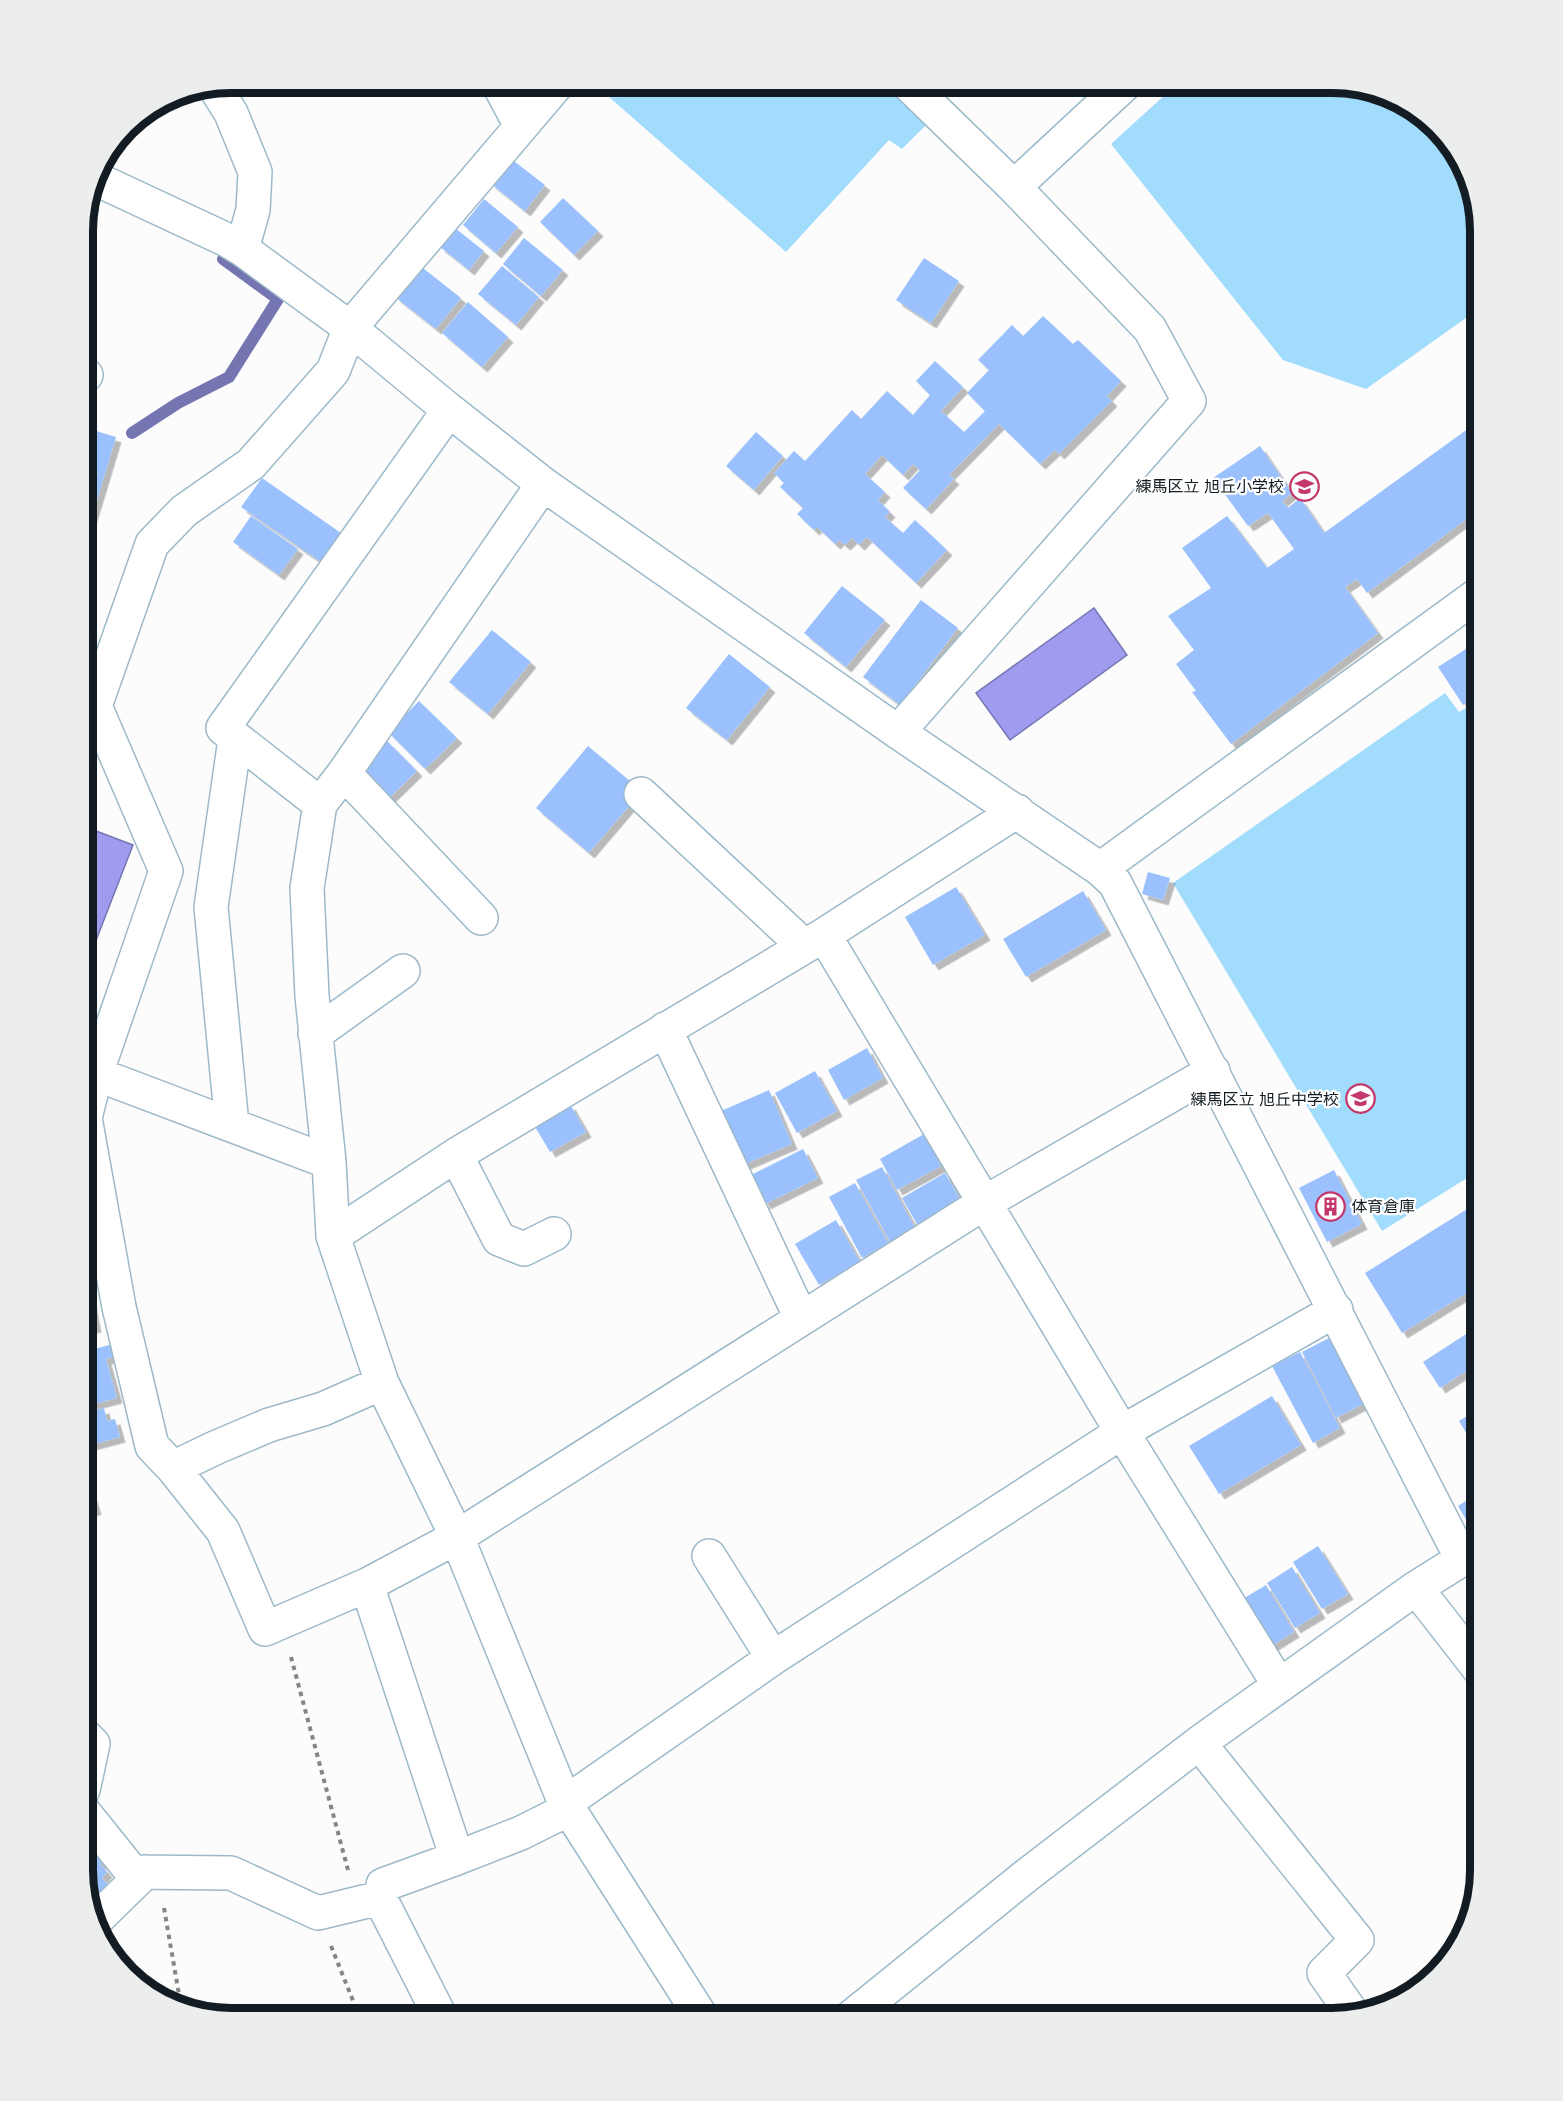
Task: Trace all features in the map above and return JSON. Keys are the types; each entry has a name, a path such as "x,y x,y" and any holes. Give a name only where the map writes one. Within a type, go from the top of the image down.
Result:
{"street":[{"path":"504,93 521,126"},
{"path":"93,1062 166,871 95,706 152,544 184,511 251,464 333,371 350,328 549,93"},
{"path":"898,732 1189,400 1150,329 1014,187 917,93"},
{"path":"1014,187 1115,93"},
{"path":"219,94 231,113 255,172 253,210 234,245"},
{"path":"199,97 211,113 232,170 234,245"},
{"path":"102,182 234,245 350,328 543,484 898,732 1017,811 1100,869 1115,883 1336,1310 1470,1551"},
{"path":"320,804 223,728 449,410"},
{"path":"543,484 344,773 320,804 307,888 312,996 329,1162 333,1236 382,1383 457,1538 567,1806 696,2008"},
{"path":"1100,869 1470,600"},
{"path":"232,1125 211,907 235,739"},
{"path":"344,773 481,918"},
{"path":"641,794 814,941 984,1203 1122,1432 1279,1685"},
{"path":"333,1236 456,1155 814,941 1017,811"},
{"path":"315,1034 403,971"},
{"path":"666,1029 801,1318"},
{"path":"93,1158 119,1306 152,1446 173,1468 223,1531 265,1629 367,1585 457,1538 984,1203 1213,1071"},
{"path":"93,1073 329,1162"},
{"path":"456,1155 499,1239 524,1249 554,1234"},
{"path":"93,1824 132,1872 231,1873 318,1913 368,1901 383,1885 521,1833 567,1806 773,1658 1122,1432 1336,1310"},
{"path":"173,1468 269,1425 323,1409 382,1383"},
{"path":"862,2008 1027,1875 1199,1743 1416,1588 1470,1554"},
{"path":"709,1556 773,1658"},
{"path":"367,1585 457,1858"},
{"path":"1416,1588 1470,1657"},
{"path":"1199,1743 1357,1940 1324,1973 1348,2007"},
{"path":"101,1916 152,1872"},
{"path":"368,1901 435,2008"}],"path":[{"path":"282,1621 368,1901"},
{"path":"152,1872 178,1998"},
{"path":"318,1913 356,2008"}],"shaded area":[{"path":"604,93 895,93 927,124 902,149 889,140 786,252"},
{"path":"1167,93 1341,93 1377,100 1393,107 1409,116 1436,140 1460,178 1469,213 1470,315 1366,389 1283,360 1111,144"},
{"path":"1094,608 1127,655 1010,740 976,693"},
{"path":"1445,693 1459,712 1470,705 1470,1176 1382,1231 1173,883"},
{"path":"93,830 133,845 93,948"}],"building":[{"path":"510,158 545,185 525,211 490,183"},
{"path":"563,198 598,231 574,255 540,222"},
{"path":"484,199 518,227 496,253 463,225"},
{"path":"455,228 484,251 469,270 439,246"},
{"path":"524,238 563,270 541,296 503,264"},
{"path":"924,258 959,281 931,323 896,300"},
{"path":"419,265 461,298 436,329 394,296"},
{"path":"502,266 539,297 516,325 478,294"},
{"path":"468,302 508,337 482,367 442,333"},
{"path":"1043,316 1073,344 1078,340 1121,381 1107,396 1112,401 1059,454 1055,450 1040,464 999,424 949,475 954,479 926,509 903,488 920,470 913,464 903,475 882,455 865,474 885,492 878,500 890,512 885,517 903,533 915,520 947,550 916,583 867,537 859,545 852,538 845,545 839,540 835,544 817,527 814,530 797,514 803,508 780,487 784,483 774,473 794,451 805,461 852,410 861,419 887,391 913,415 930,395 916,381 935,361 963,387 941,411 964,432 985,411 967,393 989,370 978,360 1012,325 1023,336"},
{"path":"1470,427 1470,516 1367,593 1357,579 1345,587 1378,633 1231,744 1192,692 1196,691 1176,664 1194,650 1168,616 1211,588 1182,548 1227,516 1267,568 1294,549 1268,513 1248,526 1213,478 1260,446 1292,493 1282,501 1288,508 1300,498 1324,533"},
{"path":"93,430 116,437 93,513"},
{"path":"756,432 783,456 754,490 726,466"},
{"path":"262,478 341,533 321,562 241,507"},
{"path":"251,516 298,549 279,575 233,542"},
{"path":"842,586 885,620 846,667 804,633"},
{"path":"921,600 958,628 900,705 863,677"},
{"path":"492,630 531,662 488,714 449,682"},
{"path":"1470,646 1470,700 1463,705 1438,667"},
{"path":"729,654 770,687 727,740 686,708"},
{"path":"419,701 457,738 425,769 388,732"},
{"path":"387,741 417,771 386,801 357,772"},
{"path":"588,746 642,791 589,853 536,808"},
{"path":"1148,872 1170,878 1163,900 1142,894"},
{"path":"956,887 985,935 933,965 905,917"},
{"path":"1083,891 1106,930 1026,977 1003,939"},
{"path":"867,1048 883,1078 844,1100 828,1070"},
{"path":"815,1071 837,1111 797,1133 775,1093"},
{"path":"769,1090 792,1144 743,1165 721,1111"},
{"path":"570,1104 586,1132 550,1152 534,1125"},
{"path":"924,1134 941,1166 897,1190 880,1159"},
{"path":"803,1149 818,1178 765,1204 751,1175"},
{"path":"882,1167 915,1228 890,1242 856,1180"},
{"name":"体育倉庫","path":"1334,1170 1362,1224 1327,1242 1299,1188"},
{"path":"945,1173 961,1201 918,1226 902,1198"},
{"path":"855,1183 888,1243 862,1258 829,1197"},
{"path":"1470,1207 1470,1291 1402,1333 1365,1273"},
{"path":"836,1220 860,1262 819,1285 795,1244"},
{"path":"93,1311 96,1327 93,1328"},
{"path":"1470,1331 1470,1368 1440,1388 1423,1362"},
{"path":"1329,1338 1363,1404 1336,1418 1302,1352"},
{"path":"113,1344 117,1356 106,1359 117,1398 93,1404 93,1349"},
{"path":"1300,1352 1340,1428 1313,1443 1272,1366"},
{"path":"1272,1396 1301,1445 1219,1494 1189,1446"},
{"path":"104,1408 107,1421 115,1419 120,1437 93,1444 93,1411"},
{"path":"1470,1414 1470,1439 1459,1421"},
{"path":"1470,1498 1470,1522 1468,1523 1458,1506"},
{"path":"1318,1546 1348,1594 1322,1609 1293,1562"},
{"path":"1292,1567 1320,1613 1295,1628 1267,1583"},
{"path":"1266,1585 1294,1632 1270,1647 1241,1600"},
{"path":"93,1851 103,1861 100,1864 107,1872 102,1878 113,1890 97,1902 94,1888"}],"waterway":[{"path":"132,433 178,403 229,377 278,299 223,259"}],"place":[{"name":"練馬区立 旭丘小学校","path":"1305,486"},
{"name":"練馬区立 旭丘中学校","path":"1360,1099"},
{"name":"体育倉庫","path":"1330,1206"}]}
